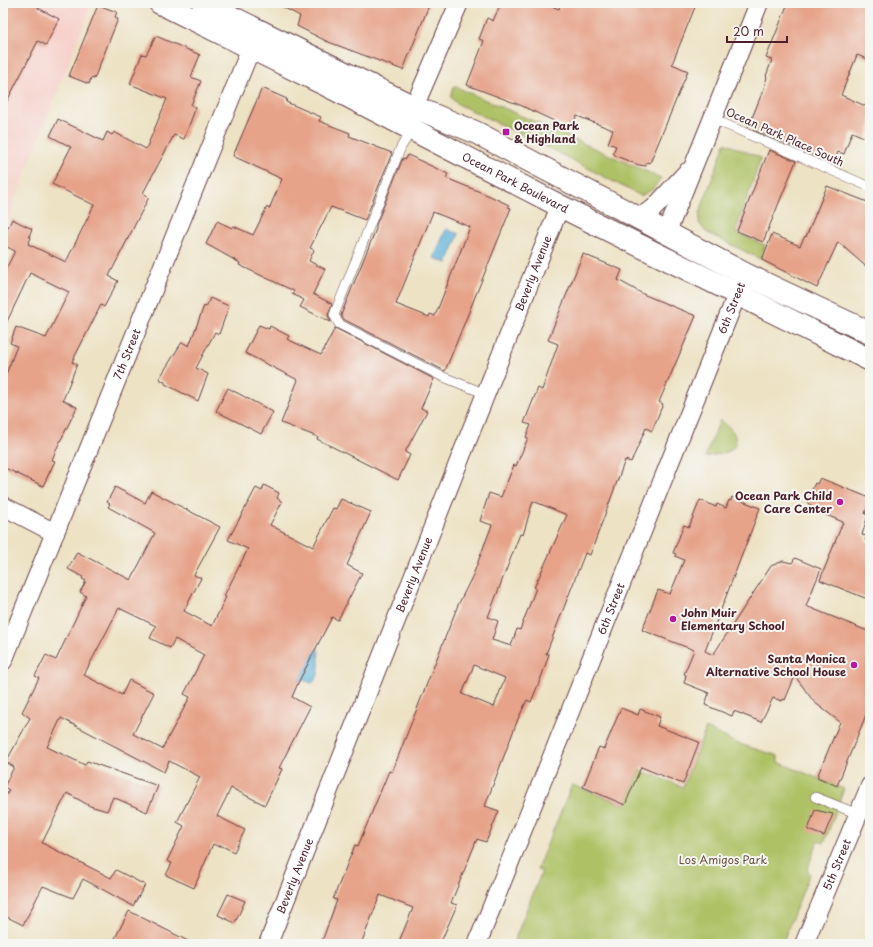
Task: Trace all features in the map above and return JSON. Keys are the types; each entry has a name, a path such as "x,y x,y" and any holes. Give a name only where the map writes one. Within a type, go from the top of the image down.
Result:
{"street":[{"name":"Ocean Park Boulevard","path":"160,3 251,48 336,80"},
{"name":"Ocean Park Boulevard","path":"203,3 336,80 412,130 560,206 608,229 742,284 870,333"},
{"path":"336,80 354,92 401,115 409,113 414,107 459,3"},
{"path":"608,229 630,231 654,244 659,244 666,232 760,3"},
{"name":"7th Street","path":"3,661 251,48"},
{"name":"Ocean Park Boulevard","path":"414,107 475,132 639,217 666,232 742,284 870,360"},
{"path":"560,206 563,202 573,201 602,212 639,217 653,209 680,178 693,167"},
{"name":"Beverly Avenue","path":"268,944 560,206"},
{"name":"6th Street","path":"477,944 742,284"},
{"path":"3,506 55,533"},
{"name":"5th Street","path":"804,944 870,786"}],"lane":[{"name":"Ocean Park Place South","path":"713,119 870,187"},
{"path":"412,130 401,147 334,315 339,324 441,376 486,394"},
{"path":"815,797 858,814"}],"shaded area":[{"path":"3,3 92,3 3,230"}],"green space":[{"path":"454,86 661,178 653,189 641,196 547,147 456,103 451,97"},
{"path":"725,143 761,158 735,232 765,245 760,259 706,232 699,223 700,212"},
{"path":"720,420 733,432 736,440 735,444 733,448 727,452 705,457"},
{"name":"Los Amigos Park","path":"706,728 736,743 778,756 778,762 844,789 824,843 818,841 807,870 810,873 782,944 513,944 542,871 537,869 572,785 625,805 640,770 683,787"}],"water":[{"path":"446,229 459,234 447,263 434,258"},
{"path":"318,648 319,672 317,677 312,683 302,680 298,683 311,657"}],"building":[{"path":"3,3 40,3 38,8 59,19 46,45 38,41 3,109"},
{"path":"275,3 430,3 403,70 326,41 297,26 300,16"},
{"path":"501,3 544,3 559,9 561,3 684,3 695,7 672,64 688,71 650,163 647,162 646,166 639,165 616,156 613,153 616,146 608,143 613,130 577,116 569,128 520,105 467,85 484,41 479,39 487,18 493,21"},
{"path":"788,3 870,3 870,60 857,55 841,95 870,108 870,129 866,138 852,132 844,154 838,152 834,163 748,128 764,88 766,76 772,60 766,58"},
{"path":"98,5 117,12 115,17 118,19 94,79 91,78 89,84 69,76"},
{"path":"156,36 200,55 191,77 201,81 191,105 196,107 184,139 174,135 143,193 149,197 109,276 118,281 104,307 101,305 72,362 77,364 63,400 77,407 56,450 52,460 55,461 43,486 3,467 3,382 17,346 10,343 16,327 46,338 69,292 30,273 3,330 3,275 15,251 3,245 7,238 4,236 12,219 32,229 29,236 31,238 28,244 66,262 94,205 52,184 71,147 50,136 58,119 103,141 107,132 112,135 114,132 146,149 167,99 130,84 142,54 146,55"},
{"path":"262,88 287,99 286,102 321,117 319,121 350,133 349,136 392,153 365,220 331,207 310,248 314,250 309,261 325,269 313,294 332,304 328,315 331,322 300,307 304,300 292,294 294,291 239,265 240,263 206,244 217,221 253,235 267,207 269,209 282,179 233,156"},
{"path":"769,150 796,161 763,242 737,231"},
{"path":"408,155 448,174 446,178 490,196 509,205 508,207 511,208 445,371 343,319 341,315 403,158 406,159","holes":["433,212 470,227 435,316 430,314 429,317 396,304"]},
{"path":"827,186 870,203 870,270 838,242 817,288 762,260 772,234 800,246 805,236 806,237"},
{"path":"583,254 622,270 618,280 645,295 696,316 659,402 663,404 652,431 646,428 631,462 625,460 590,555 585,553 546,654 549,654 542,675 531,702 527,700 518,719 485,806 499,811 486,842 477,839 451,903 457,905 440,944 398,944 413,908 380,895 361,944 321,944 337,900 333,899 355,845 358,846 389,771 392,772 458,605 473,575 492,525 480,521 489,493 501,497 514,465 516,466 528,438 526,437 531,425 524,423 538,388 542,390 558,344 548,340","holes":["533,501 567,515 534,588 536,588 520,630 517,629 511,646 492,640 498,621 488,617 520,534 523,535","474,665 505,678 494,707 462,694"]},
{"path":"210,298 229,306 219,334 215,332 196,368 208,374 198,401 165,384 165,382 159,379 182,342 189,346 204,306 206,307"},
{"path":"259,325 269,329 270,326 289,336 287,339 321,355 335,328 434,379 421,408 427,411 405,452 410,455 398,480 317,439 318,437 281,423 298,380 245,353"},
{"path":"228,388 273,412 261,434 216,411"},
{"path":"820,478 870,498 865,514 868,515 862,535 867,536 865,540 870,542 870,600 820,580 843,522 810,508 811,506 807,502 815,483 817,484"},
{"path":"264,485 279,493 277,498 282,502 270,525 313,547 333,508 336,509 341,499 371,512 347,565 362,573 338,620 332,617 292,697 310,707 279,768 282,769 265,805 231,788 217,816 245,830 234,852 220,845 219,847 213,844 194,888 166,875 172,863 167,861 184,826 177,822 200,777 169,761 164,772 61,718 47,747 85,765 87,761 158,786 147,812 113,797 107,811 90,806 67,793 42,843 111,878 116,870 145,885 133,906 83,879 73,898 43,886 23,925 3,915 3,802 9,790 4,787 14,767 6,762 30,718 22,712 39,678 35,676 46,655 56,660 86,596 80,592 86,581 82,579 83,577 68,569 77,552 131,580 155,533 108,507 110,504 107,502 115,487 145,503 151,491 220,527 194,575 201,578 184,611 212,626 226,597 224,596 248,549 228,540 256,488 262,491","holes":["119,608 156,626 150,638 170,648 175,639 204,655 184,694 190,697 162,749 133,734 154,693 129,680 122,695 84,675"]},
{"path":"732,497 760,508 705,651 713,655 771,566 783,561 792,563 795,558 821,569 806,606 870,632 870,705 837,786 817,777 840,722 814,702 795,676 785,700 783,699 782,701 773,698 761,722 734,711 732,716 705,705 709,693 684,683 686,675 684,674 694,650 642,630 658,590 670,594 684,560 675,556 676,554 673,553 684,525 689,527 700,500 716,507 717,504 726,508"},
{"path":"621,708 638,715 640,709 660,717 657,726 699,742 683,784 641,767 625,805 583,787 599,747 604,749"},
{"path":"815,810 833,814 824,836 808,830"},
{"path":"228,894 245,901 235,923 218,915"},
{"path":"129,911 194,944 112,944"}],"place":[{"name":"Ocean Park & Highland","path":"506,132"},
{"name":"Ocean Park Child Care Center","path":"840,502"},
{"name":"John Muir Elementary School","path":"673,619"},
{"name":"Santa Monica Alternative School House","path":"854,665"}]}
